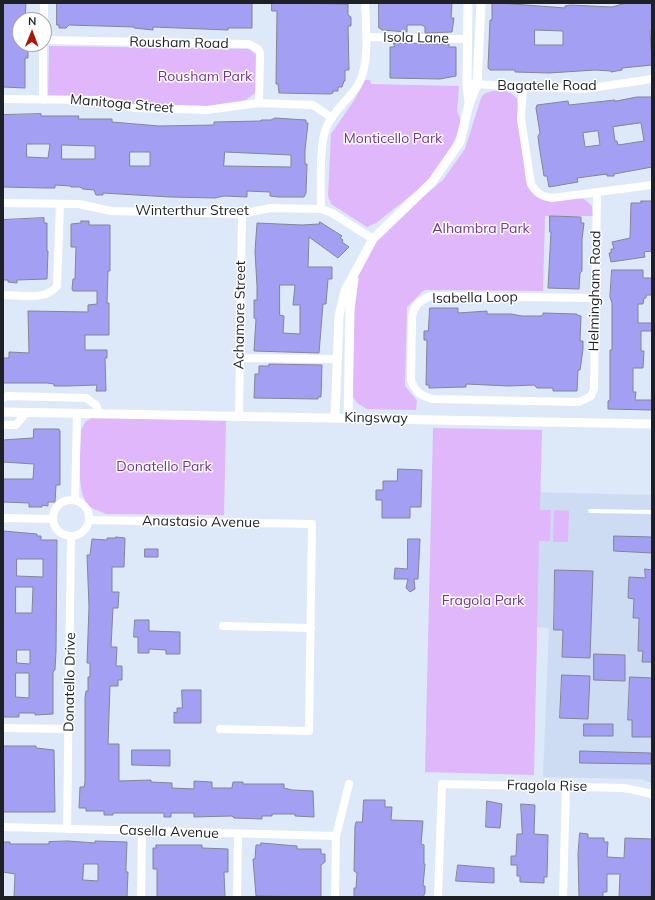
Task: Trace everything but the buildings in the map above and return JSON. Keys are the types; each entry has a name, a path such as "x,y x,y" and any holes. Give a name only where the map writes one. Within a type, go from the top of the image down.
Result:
{"street":[{"path":"321,209 322,144 326,127 357,86 363,74 366,37 365,3"},
{"path":"468,3 466,84 469,104"},
{"path":"335,417 339,316 345,291 372,239 432,182 460,142 469,104 477,85 481,3"},
{"name":"Isola Lane","path":"366,37 466,40"},
{"name":"Rousham Road","path":"52,40 249,44 260,53 259,103"},
{"path":"43,100 44,52"},
{"name":"Bagatelle Road","path":"466,84 584,89 652,79"},
{"path":"523,87 521,119 531,184 535,191 543,196 552,198 652,186"},
{"name":"Manitoga Street","path":"3,99 103,100 133,108 207,110 259,103 313,105 332,118"},
{"name":"Helmingham Road","path":"594,389 597,193"},
{"name":"Winterthur Street","path":"3,203 79,204 112,211 242,214 270,208 321,209 332,213 372,239"},
{"path":"3,295 44,295 54,290 57,286 60,204"},
{"name":"Achamore Street","path":"239,416 242,214"},
{"path":"348,417 350,310 354,274"},
{"name":"Isabella Loop","path":"594,389 591,396 579,402 433,399 424,397 417,392 411,380 413,313 418,303 424,299 431,296 595,298"},
{"path":"239,358 337,359"},
{"path":"3,398 7,396 86,398 96,405 100,414"},
{"name":"Kingsway","path":"3,412 348,417 652,424"},
{"path":"3,425 16,425 26,413"},
{"path":"75,500 77,414"},
{"path":"70,500 75,500 85,506 88,510 88,525 81,533 71,536 61,533 54,525 53,519 56,508 59,504 70,500"},
{"path":"3,518 53,519"},
{"name":"Anastasio Avenue","path":"89,520 312,524 310,628"},
{"name":"Donatello Drive","path":"67,828 71,536"},
{"path":"220,729 309,732 310,628 223,626"},
{"path":"3,728 69,729"},
{"path":"336,897 336,836 349,784"},
{"name":"Fragola Rise","path":"438,897 442,784 624,788 652,794"},
{"path":"563,897 566,787"},
{"name":"Casella Avenue","path":"3,827 336,836"},
{"path":"141,897 142,831"},
{"path":"237,897 238,834"}],"lane":[{"path":"590,510 652,512"}],"shaded area":[{"path":"526,492 652,495 652,783 639,779 543,777 549,628 532,627"}],"green space":[{"name":"Rousham Park","path":"52,46 249,49 256,55 256,89 255,93 246,100 208,106 134,104 104,97 48,96 49,52 52,52"},
{"name":"Monticello Park","path":"365,80 370,80 371,84 459,86 457,111 461,122 456,137 443,164 429,181 376,223 367,227 331,204 328,196 331,134 355,99"},
{"name":"Alhambra Park","path":"492,91 503,91 512,94 517,99 526,182 532,191 545,199 584,199 592,206 593,216 545,216 543,291 425,290 422,292 407,307 405,386 417,401 416,410 367,409 357,403 351,394 354,274 373,239 443,180 465,149 481,98 484,94"},
{"name":"Donatello Park","path":"94,417 226,421 224,515 106,514 89,506 85,500 80,481 81,430 86,421"},
{"name":"Fragola Park","path":"433,428 542,430 540,510 551,510 550,541 539,541 534,775 425,772"},
{"path":"554,510 569,511 568,542 553,542"}]}
